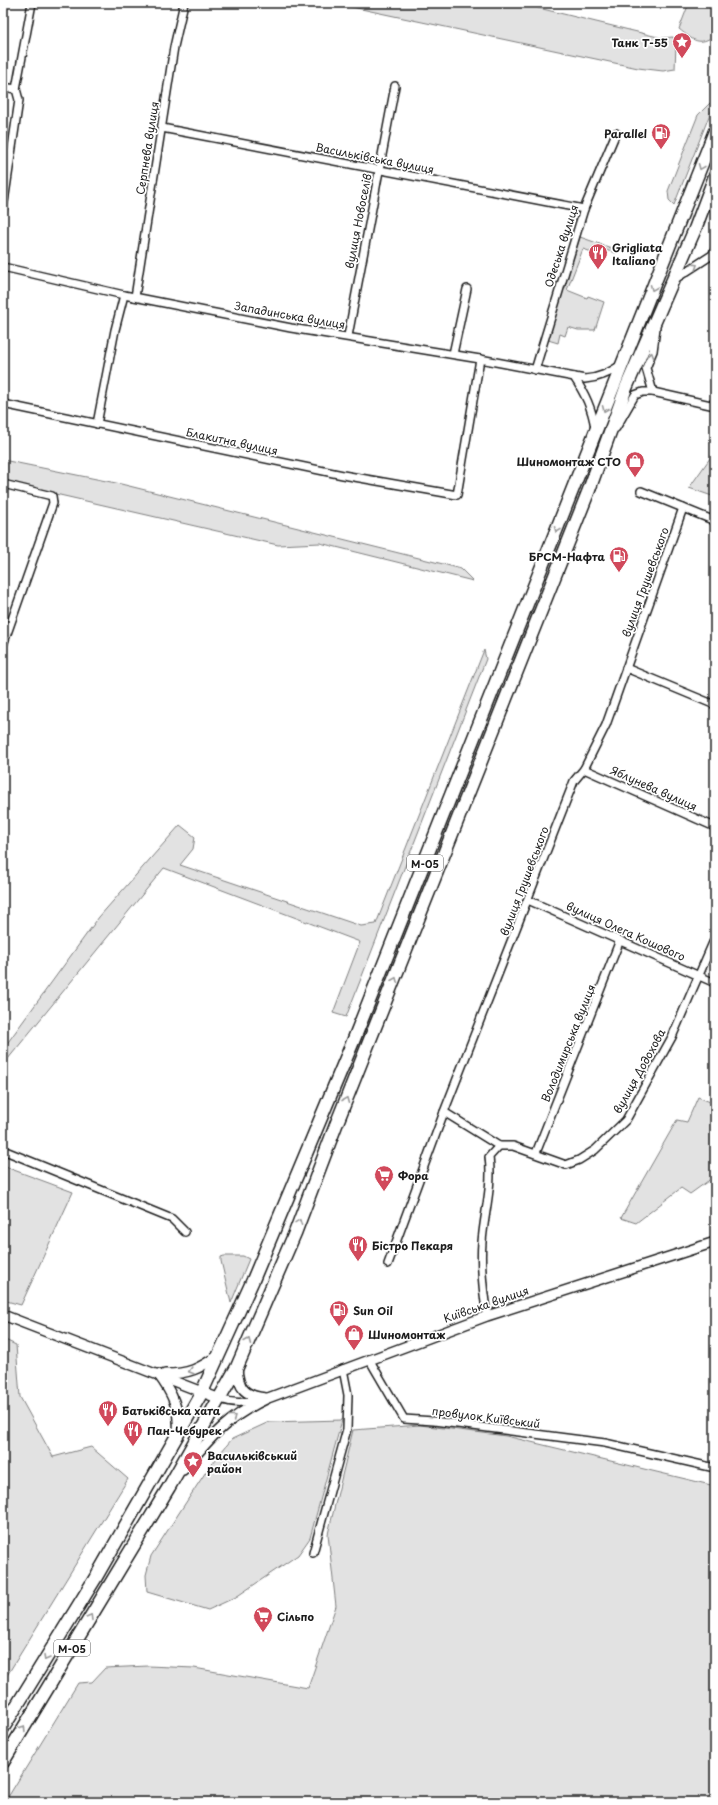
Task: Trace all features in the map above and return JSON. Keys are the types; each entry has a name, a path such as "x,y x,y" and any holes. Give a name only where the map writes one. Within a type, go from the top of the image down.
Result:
{"highway":[{"name":"М-05","path":"3,1728 96,1577 202,1392 220,1355 321,1122 715,131"},
{"name":"М-05","path":"3,1762 169,1487 237,1367 295,1232 607,441 626,388 714,183"}],"street":[{"path":"3,209 4,192 19,100 16,89 32,3"},
{"name":"Серпнева вулиця","path":"135,297 174,47 184,3"},
{"name":"вулиця Новоселів","path":"348,336 395,86"},
{"path":"3,87 16,89"},
{"name":"Васильківська вулиця","path":"162,128 584,209"},
{"name":"Одеська вулиця","path":"535,370 584,209 616,133"},
{"path":"673,280 712,255 715,250"},
{"name":"Западинська вулиця","path":"3,267 124,295 291,328 453,354 585,379 595,378 609,373 623,364"},
{"path":"453,354 467,289"},
{"path":"97,424 115,330 124,295"},
{"path":"652,392 646,368 653,351 658,315"},
{"name":"Блакитна вулиця","path":"3,404 343,475 457,495 480,359"},
{"path":"574,377 589,402 593,413 596,433"},
{"path":"607,441 625,415 635,395 643,392 652,392 715,406"},
{"path":"3,484 52,496 52,503 3,646"},
{"path":"641,492 715,521"},
{"name":"вулиця Грушевського","path":"388,1264 444,1112 574,781 584,769 606,725 683,508"},
{"path":"626,668 715,705"},
{"name":"Яблунева вулиця","path":"584,769 715,827"},
{"name":"вулиця Олега Кошового","path":"528,900 715,983"},
{"name":"вулиця Додохова","path":"499,1146 513,1146 566,1165 579,1160 595,1150 626,1120 672,1037 715,938"},
{"name":"Володимирська вулиця","path":"536,1153 620,940"},
{"path":"444,1112 499,1146 489,1158 491,1173 482,1243 482,1286 487,1316"},
{"path":"3,1150 172,1219 185,1232"},
{"name":"Київська вулиця","path":"169,1487 212,1436 233,1417 247,1408 268,1398 487,1316 715,1242"},
{"path":"3,1315 220,1399 230,1402 243,1403 268,1398"},
{"path":"158,1374 188,1373 199,1369 220,1355"},
{"name":"провулок Київський","path":"369,1359 404,1420 434,1421 605,1443 715,1468"},
{"path":"237,1367 239,1381 245,1393 253,1397 268,1398"},
{"path":"313,1553 347,1429 348,1395 343,1369"},
{"path":"158,1374 171,1392 176,1402 178,1412 178,1433"}],"shaded area":[{"path":"333,3 518,3 662,38 673,37 676,44 675,69 663,71 638,68"},
{"path":"689,3 715,3 715,35 705,41 696,41 679,29"},
{"path":"710,103 713,106 674,205 669,200 668,191 698,115"},
{"path":"580,237 617,250 616,253 594,247 592,252 583,249 567,290 587,298 588,296 604,302 595,330 578,330 568,327 565,336 560,334 558,343 548,340"},
{"path":"715,451 715,497 689,488"},
{"path":"3,460 121,484 443,564 461,569 473,581 320,543 278,545 3,482"},
{"path":"484,650 486,659 346,1017 333,1013 360,942 164,868 3,1065 3,1049 99,917 180,825 195,837 193,849 180,865 361,926 376,924"},
{"path":"698,1097 715,1104 715,1176 690,1194 681,1188 636,1223 621,1218 677,1120 687,1122"},
{"path":"3,1166 73,1192 21,1305 3,1300"},
{"path":"243,1256 249,1259 231,1303 221,1261 221,1257"},
{"path":"3,1339 16,1345 20,1397 53,1457 91,1447 128,1479 3,1682"},
{"path":"342,1420 310,1538 298,1555 236,1597 208,1610 147,1592 146,1575 151,1556 211,1464 232,1439 269,1422"},
{"path":"420,1425 506,1436 715,1486 715,1802 5,1802 78,1683 92,1682 105,1668 148,1666 194,1668 308,1688 336,1606 328,1534 353,1430"}],"place":[{"name":"Танк Т-55","path":"682,59"},
{"name":"Parallel","path":"661,150"},
{"name":"Grigliata Italiano","path":"598,270"},
{"name":"Шиномонтаж СТО","path":"635,478"},
{"name":"БРСМ-Нафта","path":"619,573"},
{"name":"Фора","path":"384,1192"},
{"name":"Бістро Пекаря","path":"358,1262"},
{"name":"Sun Oil","path":"339,1327"},
{"name":"Шиномонтаж","path":"354,1351"},
{"name":"Батьківська хата","path":"108,1427"},
{"name":"Пан-Чебурек","path":"133,1447"},
{"name":"Васильківський район","path":"193,1478"},
{"name":"Сільпо","path":"263,1633"}]}
